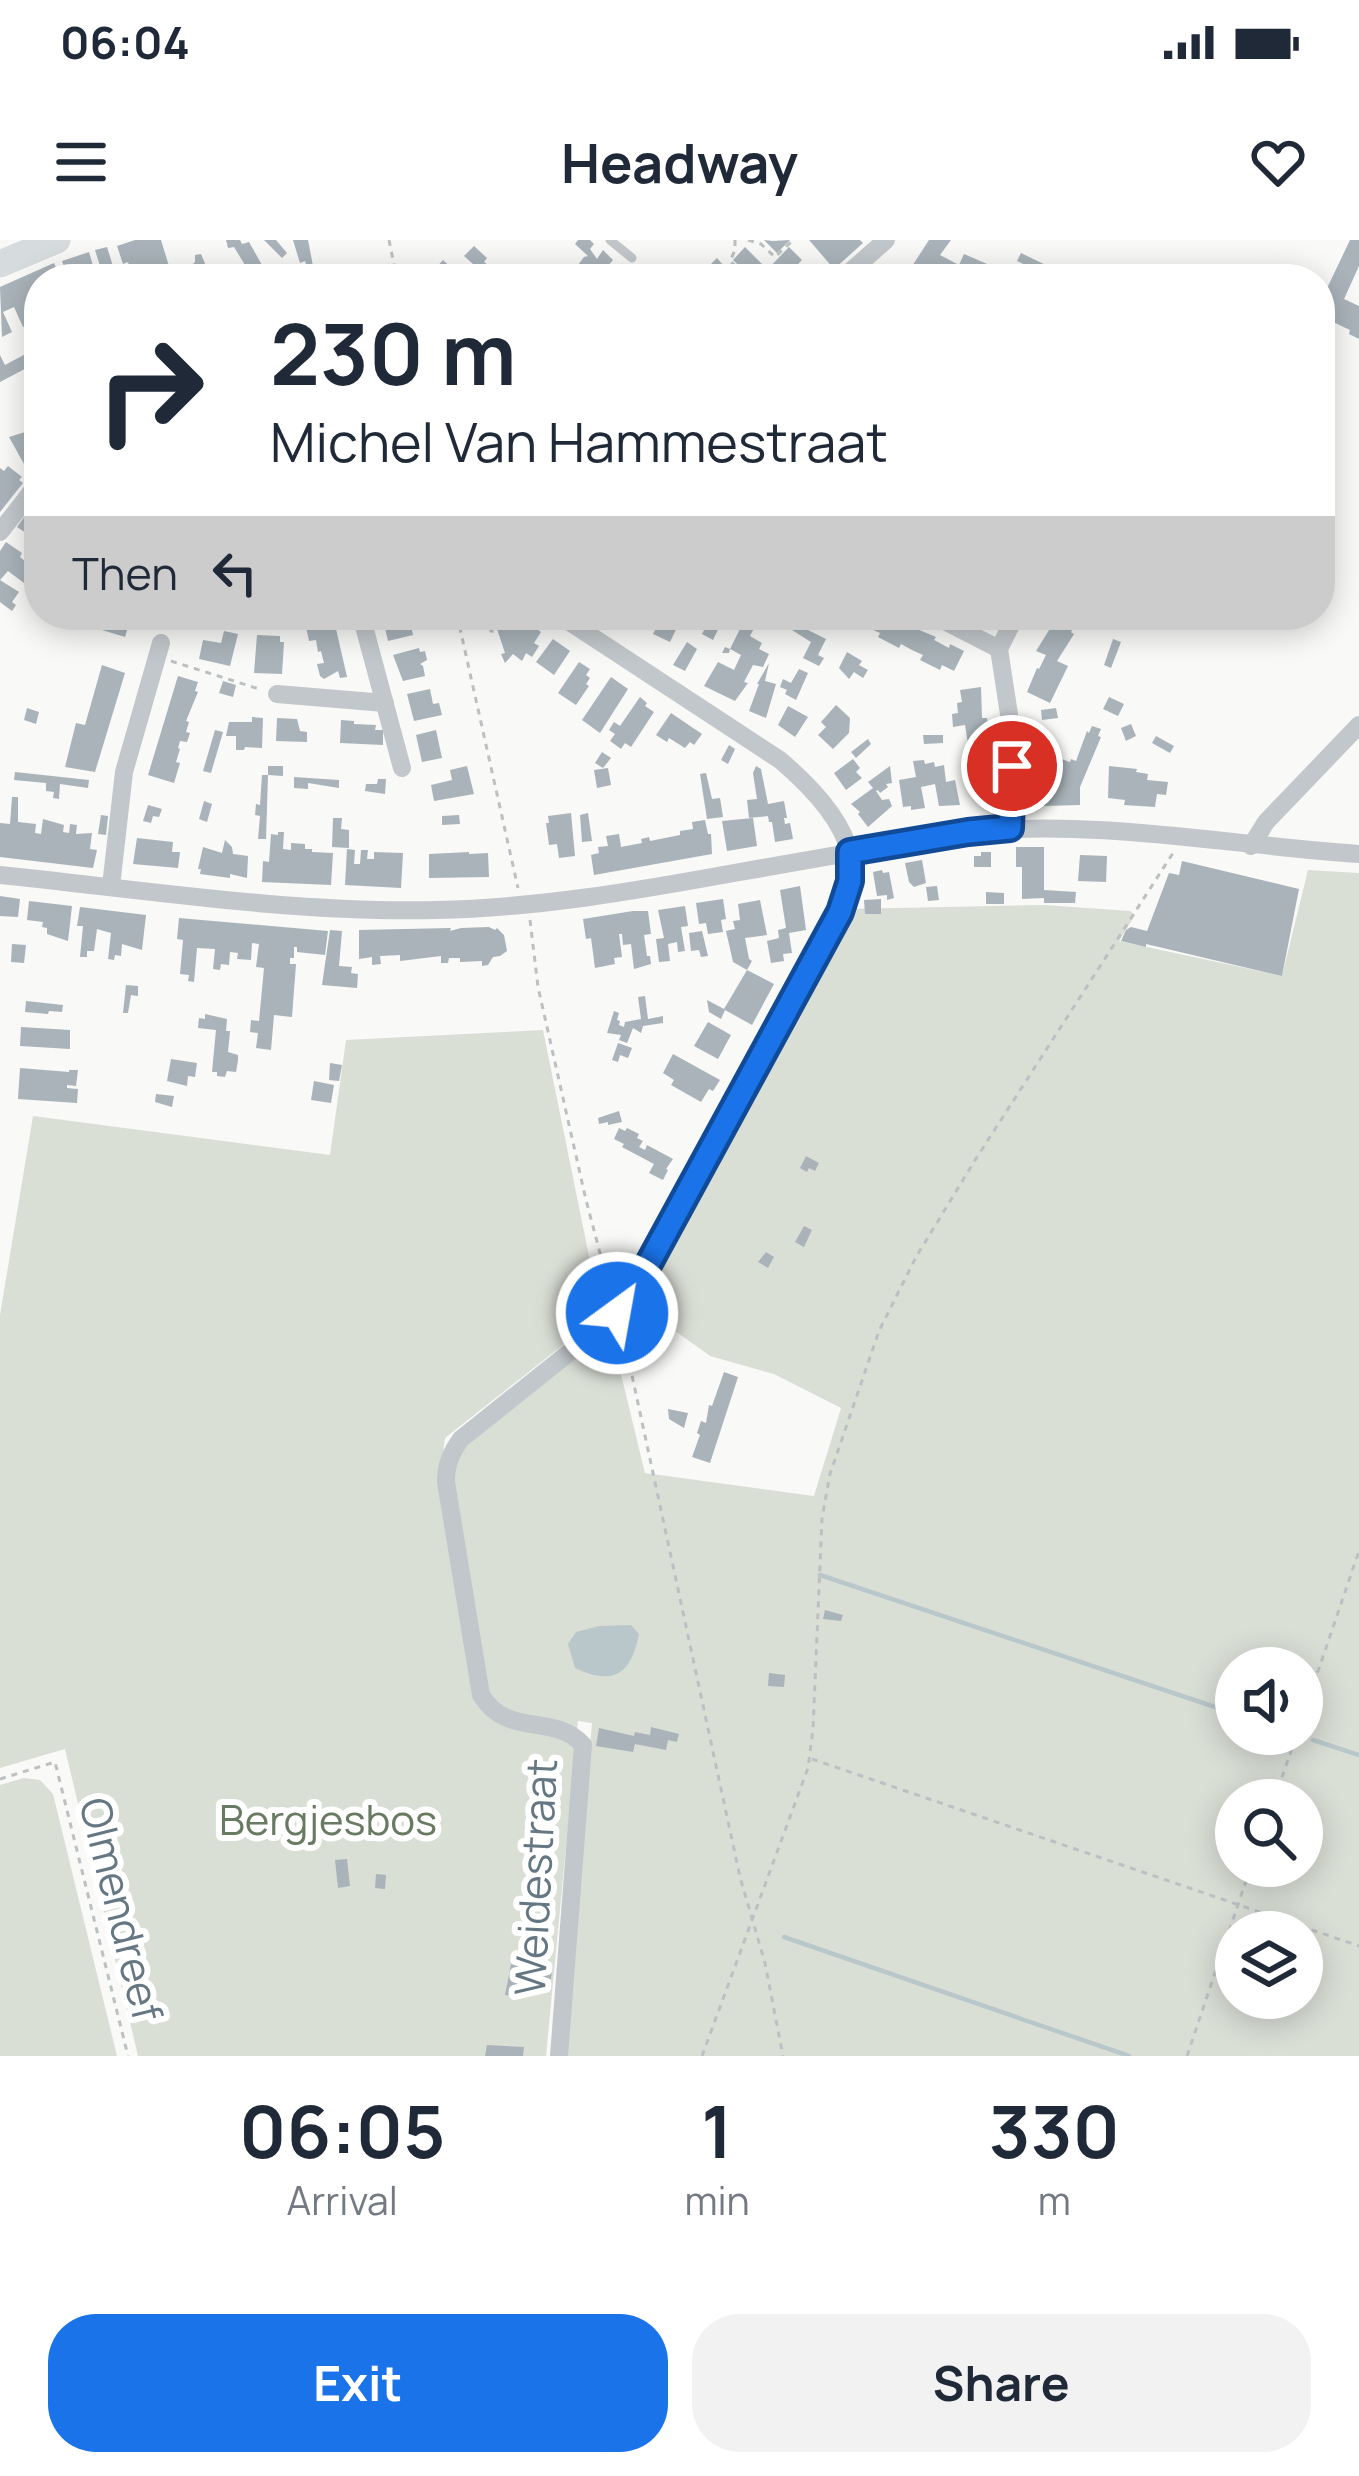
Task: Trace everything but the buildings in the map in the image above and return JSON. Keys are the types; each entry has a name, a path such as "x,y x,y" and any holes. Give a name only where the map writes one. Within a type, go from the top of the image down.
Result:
{"main road":[{"path":"0,264 57,240"}],"street":[{"path":"859,264 886,240"},
{"path":"0,532 24,501"},
{"path":"365,630 402,768"},
{"path":"583,630 802,778 850,852"},
{"path":"962,630 999,649"},
{"path":"1008,630 999,649 1012,734 1010,828"},
{"path":"111,886 124,772 160,650"},
{"path":"277,694 385,703"},
{"path":"1251,845 1266,822 1359,725"},
{"path":"0,875 223,900 352,910 438,910 526,906 627,893 1010,828 1072,827 1359,854"},
{"name":"Weidestraat","path":"559,2056 583,1745 562,1731 503,1718 490,1710 481,1695 446,1467 461,1439 617,1313 637,1285 840,912 850,881 850,852"}],"lane":[{"path":"610,240 632,258"}],"path":[{"path":"748,240 775,257 791,242"},
{"path":"461,630 512,870 531,922 538,987 661,1499 740,1877 765,1964 783,2056"},
{"path":"491,630 498,632"},
{"path":"160,650 277,694"},
{"path":"702,2056 811,1758 822,1518 830,1474 879,1331 916,1257 977,1157 1184,837"},
{"path":"1323,1656 1359,1551"},
{"path":"811,1758 1359,1946"},
{"name":"Olmendreef","path":"0,1779 55,1762 128,2056"},
{"path":"1187,2056 1244,1887"}],"green space":[{"name":"Bergjesbos","path":"1308,870 1359,873 1359,2056 563,2056 592,1723 578,1721 546,2056 138,2056 65,1749 0,1768 0,1315 33,1116 330,1155 346,1040 543,1030 601,1315 445,1438 439,1482 469,1443 610,1329 645,1473 814,1496 841,1408 774,1374 710,1356 635,1302 848,909 1044,905 1130,911 1135,915 1119,941 1282,976"},
{"path":"24,1778 40,1780 53,1794 117,2056 0,2056 0,1785"}],"shaded area":[{"path":"631,1625 639,1634 625,1668 600,1676 575,1668 568,1644 576,1632"}],"waterway":[{"path":"820,1575 1215,1707"},
{"path":"1323,1743 1359,1755"},
{"path":"784,1937 1129,2056"}],"route":[{"path":"617,1313 637,1285 840,912 850,881 850,852 1010,828 1012,766"}]}
